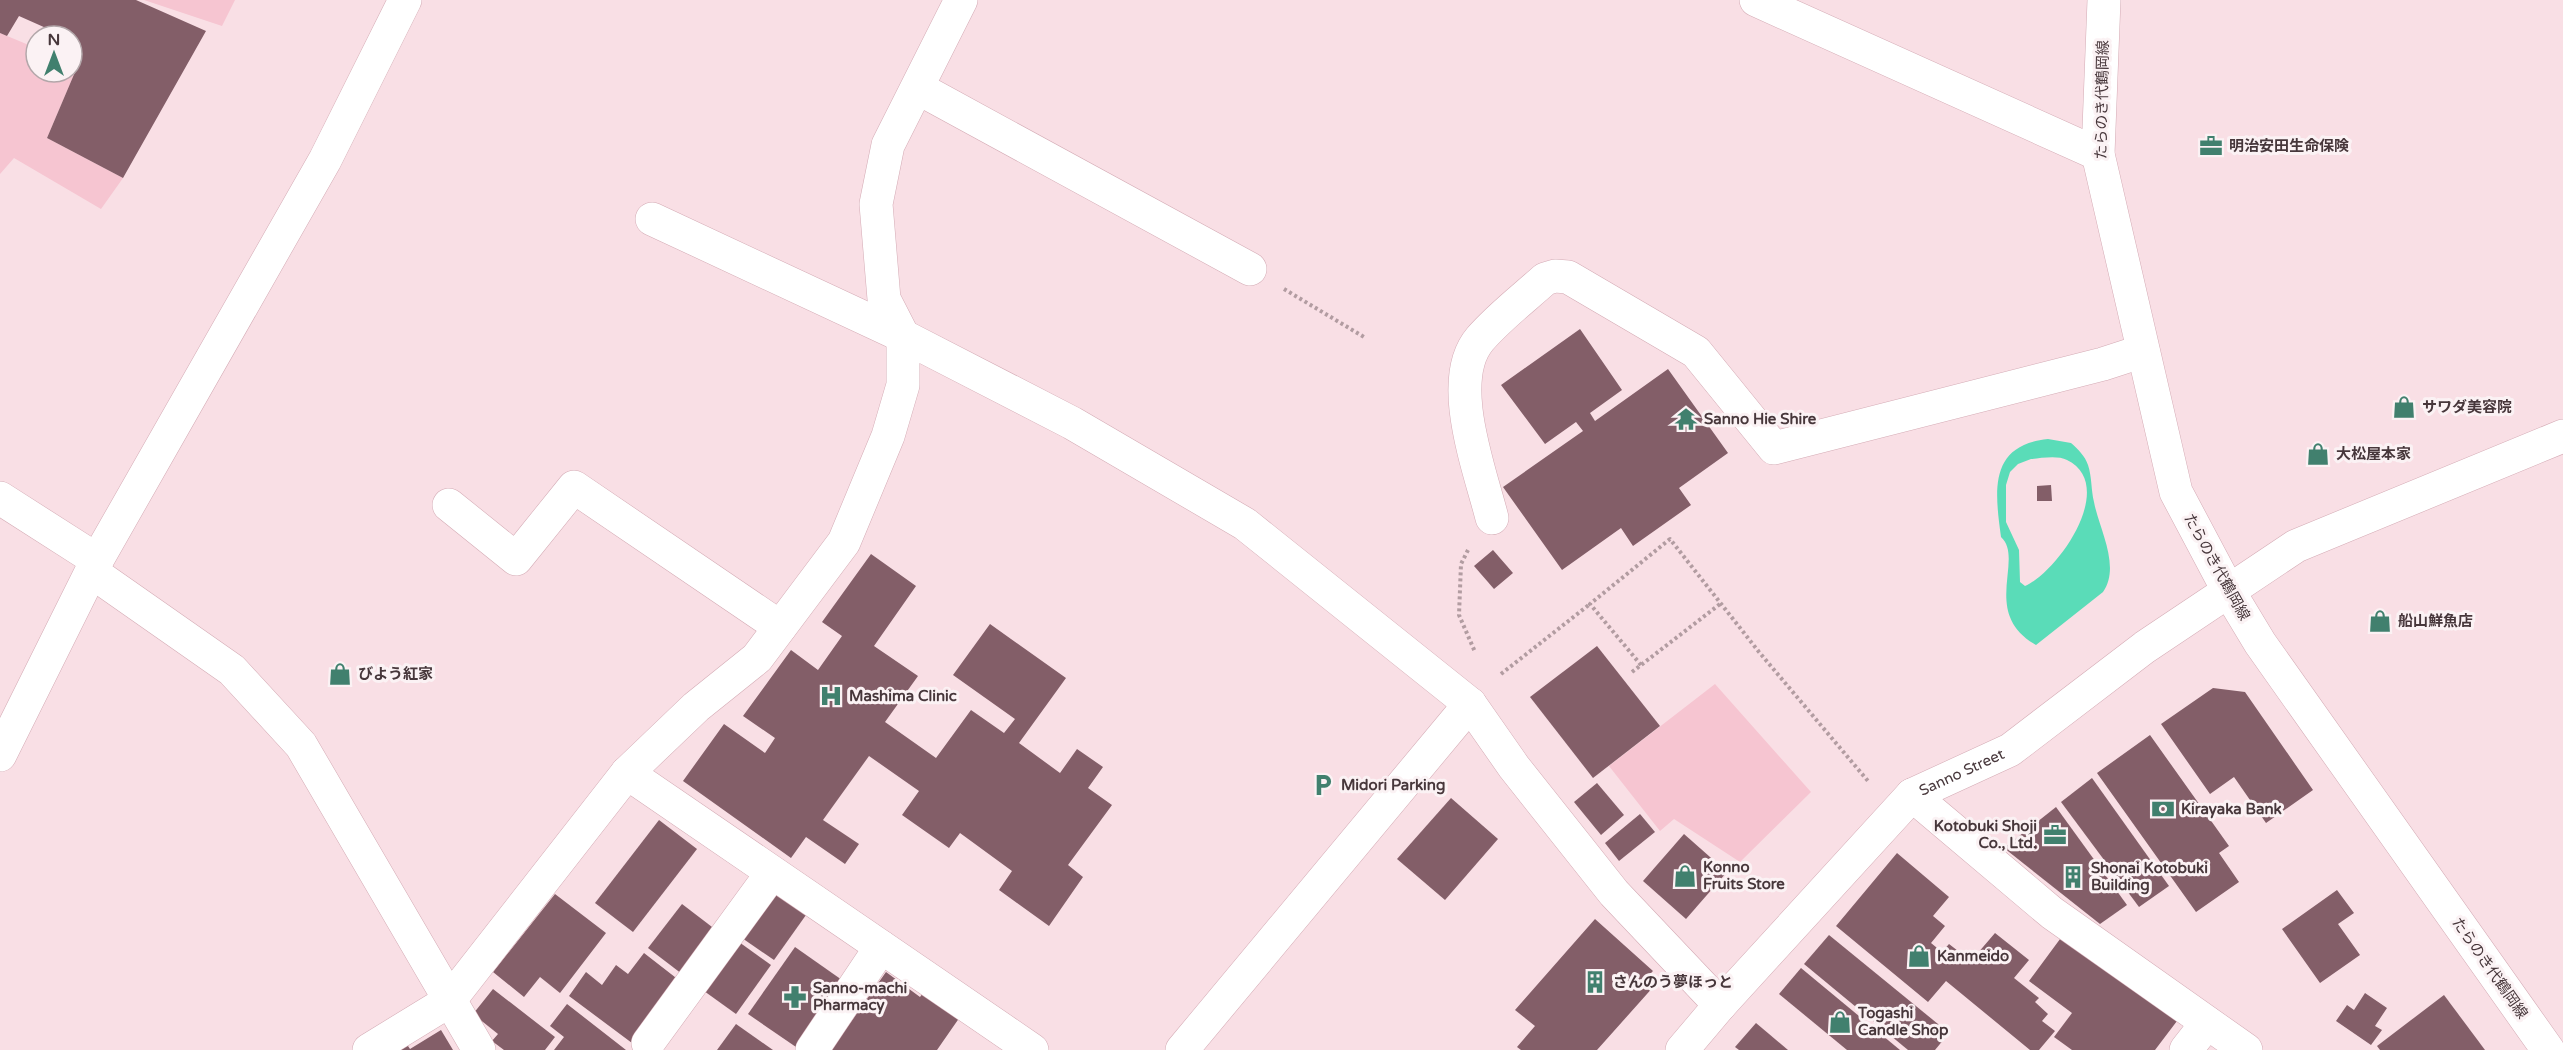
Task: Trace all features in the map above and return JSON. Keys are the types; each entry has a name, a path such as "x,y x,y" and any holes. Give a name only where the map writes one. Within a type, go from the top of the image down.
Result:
{"street":[{"path":"0,755 95,566 325,160 405,0"},
{"path":"369,1050 449,1002 627,773 696,707 757,658 844,542 888,436 903,385 903,336 884,298 876,204 888,145 961,0"},
{"path":"1756,0 2098,154"},
{"name":"たらのき代鶴岡線","path":"2104,0 2098,154 2176,492 2228,590 2260,643 2548,1050"},
{"path":"918,88 1250,269"},
{"path":"652,219 903,336 1072,423 1245,524 1470,704 1514,767 1614,893 1720,1005"},
{"path":"1492,518 1465,396 1464,386 1468,361 1479,340 1545,279 1555,276 1568,277 1589,287 1696,352 1774,448 2092,367 2143,351"},
{"name":"Sanno Street","path":"1682,1050 1720,1005 1912,795 2010,750 2145,647 2296,546 2563,436"},
{"path":"449,506 516,560 574,487 780,627"},
{"path":"0,498 95,566 232,670 300,746 479,1050"},
{"path":"1182,1050 1470,704"},
{"path":"627,773 1032,1050"},
{"path":"1912,795 2052,913 2246,1050"},
{"path":"648,1043 772,873"},
{"path":"812,1050 881,947"},
{"path":"2186,1050 2207,1023"}],"path":[{"path":"1250,269 1364,337"},
{"path":"1484,660 1476,652 1459,615 1461,564 1474,538 1492,518"},
{"path":"1493,680 1670,539 1720,604 1868,782"},
{"path":"1590,604 1641,665"},
{"path":"1632,672 1720,604"},
{"path":"1492,667 1500,675"}],"shaded area":[{"path":"144,0 235,0 222,26"},
{"path":"0,33 24,43 24,84 70,84 47,138 123,178 101,209 14,158 0,174"},
{"path":"2048,439 2071,443 2085,459 2107,547 2110,571 2103,592 2036,645 2019,632 2010,618 2006,587 2009,559 2007,547 2001,537 1997,504 1997,488 2005,461 2014,451 2029,443","holes":["2054,457 2067,460 2081,472 2087,488 2085,507 2078,527 2067,546 2053,564 2025,586 2020,582 2019,550 2006,522 2006,485 2010,472 2018,464 2031,459"]},
{"path":"1715,684 1811,792 1740,862 1674,819 1660,831 1609,766"}],"building":[{"path":"0,0 136,0 206,31 123,178 47,138 70,84 84,84 84,24 37,24 19,16 7,36 0,33"},
{"path":"1580,329 1622,390 1590,413 1595,421 1668,369 1728,453 1679,488 1691,505 1633,546 1621,528 1562,570 1503,487 1583,431 1576,422 1545,444 1501,385"},
{"path":"2051,485 2052,501 2037,501 2037,486"},
{"path":"1493,550 1513,573 1494,589 1474,566"},
{"path":"871,554 916,586 874,646 918,676 885,722 936,758 971,710 1004,733 1015,719 953,675 990,624 1066,678 1019,743 1060,773 1077,749 1103,767 1088,788 1112,805 1068,865 1083,877 1049,926 999,890 1012,871 960,833 949,848 902,815 919,791 869,756 823,820 859,844 845,864 806,837 791,858 683,781 724,724 765,753 775,738 743,716 791,650 818,670 842,636 822,622"},
{"path":"1597,646 1660,726 1593,778 1530,697"},
{"path":"2213,688 2245,692 2313,790 2266,823 2234,777 2210,794 2161,724"},
{"name":"Kirayaka Bank","path":"2150,735 2229,846 2219,853 2239,882 2196,912 2097,773"},
{"path":"2092,778 2169,886 2139,907 2061,802"},
{"path":"1597,783 1624,815 1601,835 1574,802"},
{"path":"1451,798 1498,839 1445,900 1397,859"},
{"name":"Shonai Kotobuki Building","path":"2056,807 2127,905 2100,924 2004,848"},
{"path":"1640,814 1655,832 1619,861 1605,843"},
{"path":"659,820 697,849 633,932 595,903"},
{"name":"Konno Fruits Store","path":"1684,834 1727,872 1686,919 1643,881"},
{"name":"Kanmeido","path":"1897,853 1949,897 1933,916 1945,926 1931,943 1942,952 1949,944 1971,961 1995,933 2029,960 2014,978 2039,998 2035,1002 2048,1014 2042,1021 2055,1031 2039,1050 2030,1050 1946,981 1928,1002 1836,926"},
{"path":"2337,890 2354,913 2338,924 2360,955 2320,983 2282,929"},
{"path":"774,892 806,915 774,960 742,938"},
{"path":"555,894 606,933 560,993 540,977 524,997 493,972"},
{"path":"682,904 716,930 682,974 648,948"},
{"name":"さんのう夢ほっと","path":"1595,919 1653,971 1646,978 1655,985 1597,1050 1521,1050 1517,1047 1535,1026 1515,1010"},
{"path":"1829,935 1949,1033 1935,1050 1908,1050 1804,964"},
{"path":"2063,935 2177,1021 2155,1050 2072,1050 2054,1037 2072,1013 2029,981"},
{"path":"739,942 771,965 736,1014 704,991"},
{"name":"Sanno-machi Pharmacy","path":"795,947 842,980 796,1047 748,1014"},
{"path":"644,953 680,981 632,1043 569,996 586,972 602,985 616,965 628,974"},
{"name":"Togashi Candle Shop","path":"1801,968 1900,1050 1847,1050 1779,994"},
{"path":"886,972 920,997 926,989 962,1014 937,1050 831,1050"},
{"path":"493,989 555,1037 545,1050 504,1050 492,1041 498,1034 473,1014"},
{"path":"2365,993 2387,1008 2375,1026 2382,1030 2371,1045 2336,1021 2347,1005 2354,1010"},
{"path":"2444,995 2485,1050 2380,1050 2377,1046"},
{"path":"567,1004 626,1050 554,1050 564,1037 550,1026"},
{"path":"1756,1023 1788,1050 1739,1050 1735,1047"},
{"path":"736,1024 773,1050 717,1050"},
{"path":"441,1030 453,1050 396,1050 406,1043 410,1049"}],"place":[{"name":"明治安田生命保険","path":"2211,146"},
{"name":"サワダ美容院","path":"2404,407"},
{"name":"Sanno Hie Shire","path":"1686,419"},
{"name":"大松屋本家","path":"2318,454"},
{"name":"船山鮮魚店","path":"2380,621"},
{"name":"びよう紅家","path":"340,674"},
{"name":"Mashima Clinic","path":"831,696"},
{"name":"Midori Parking","path":"1323,785"},
{"name":"Kirayaka Bank","path":"2163,809"},
{"name":"Kotobuki Shoji Co., Ltd.","path":"2055,835"},
{"name":"Konno Fruits Store","path":"1685,876"},
{"name":"Shonai Kotobuki Building","path":"2073,877"},
{"name":"Kanmeido","path":"1919,956"},
{"name":"さんのう夢ほっと","path":"1595,982"},
{"name":"Sanno-machi Pharmacy","path":"795,997"},
{"name":"Togashi Candle Shop","path":"1840,1022"}]}
